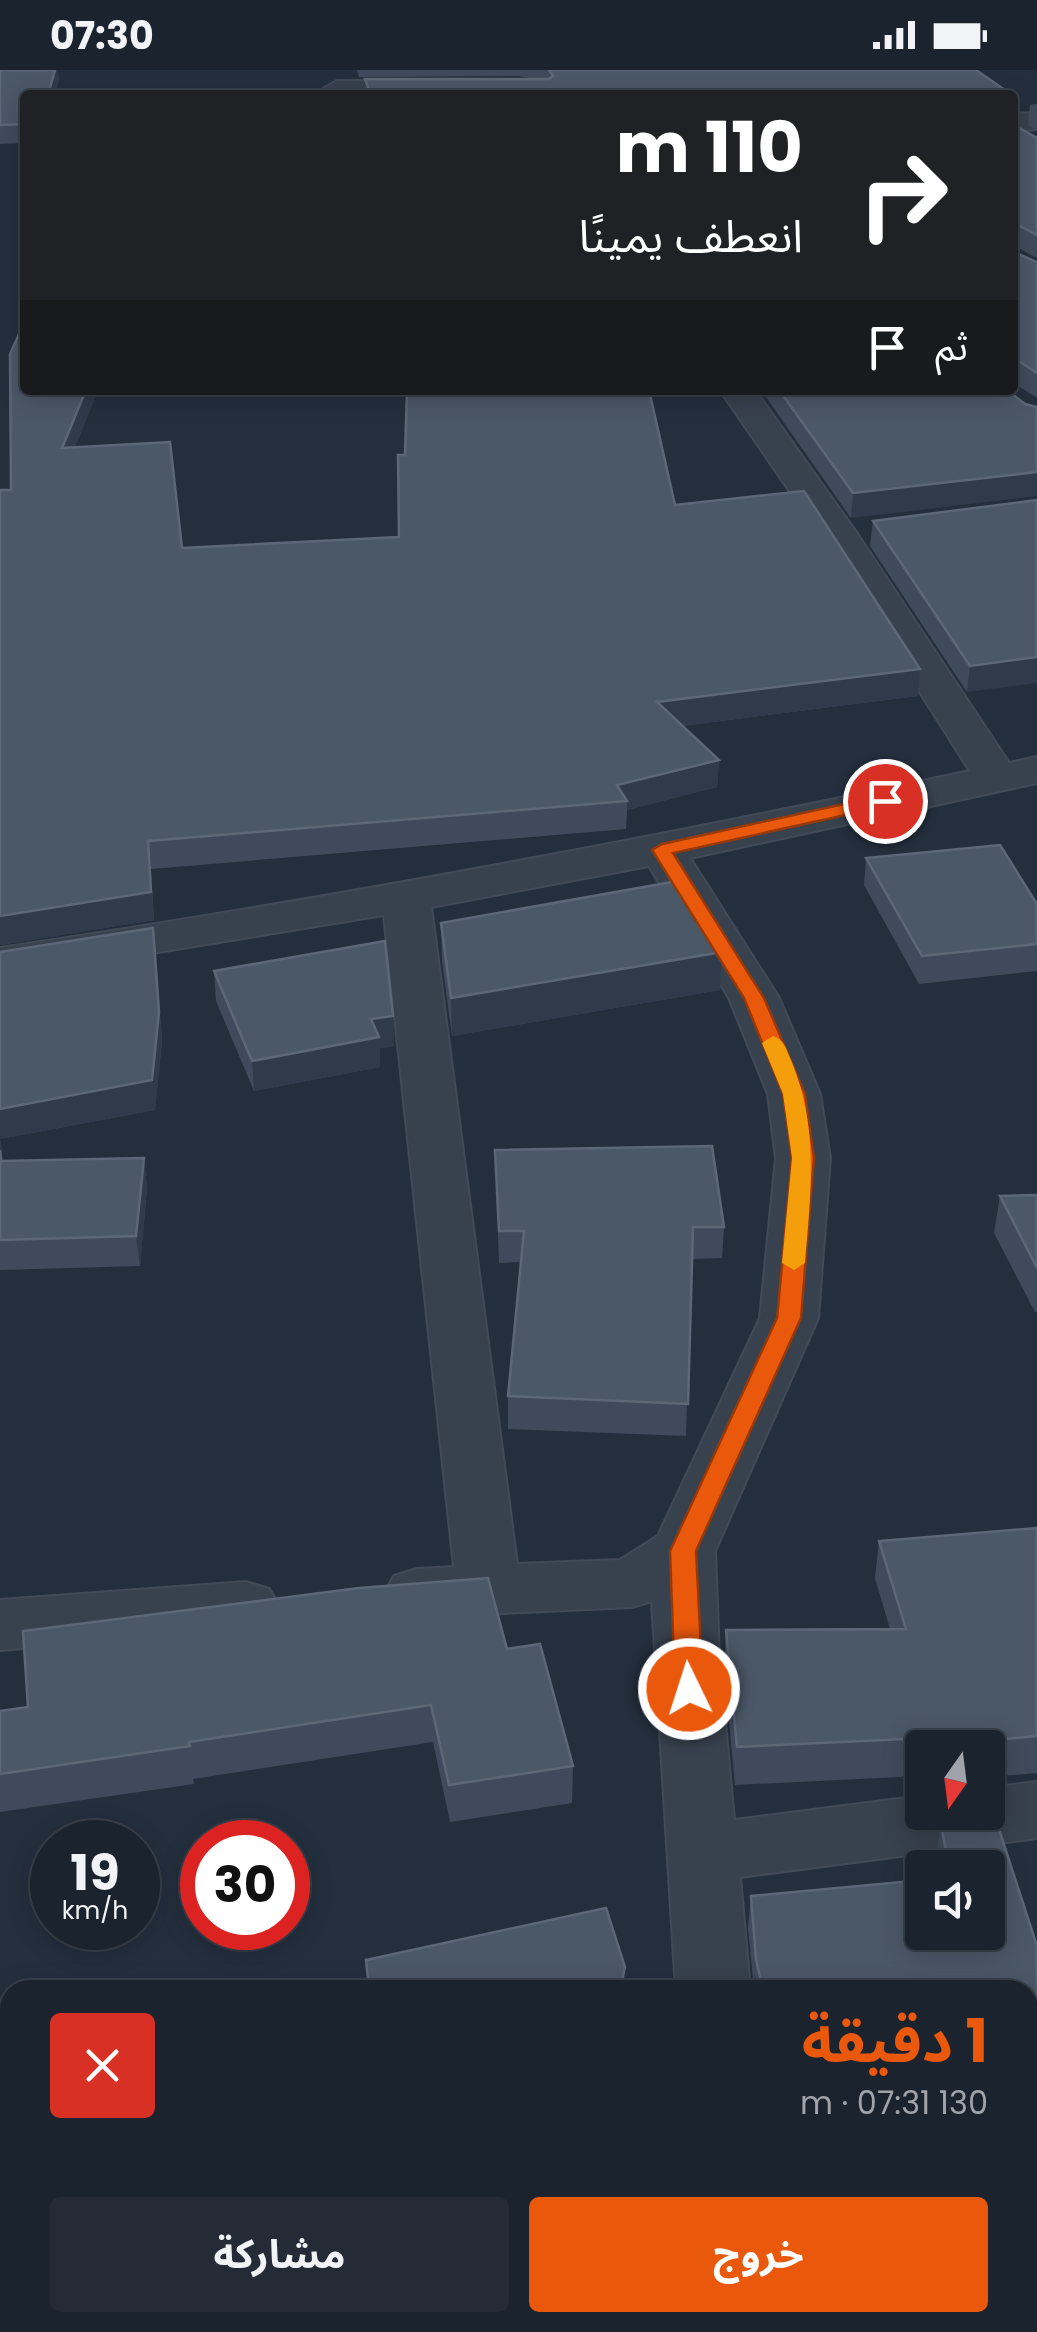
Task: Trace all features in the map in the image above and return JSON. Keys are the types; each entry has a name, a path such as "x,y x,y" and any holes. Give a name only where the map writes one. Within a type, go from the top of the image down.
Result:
{"street":[{"path":"335,85 531,90"},
{"path":"1018,131 1037,148"},
{"path":"0,963 259,924 662,850 1017,773 839,535 741,395"},
{"path":"839,535 878,530"},
{"path":"662,850 754,998 794,1094 803,1158 789,1318 683,1551 712,1980"},
{"path":"406,896 488,1587"},
{"path":"371,1596 488,1587 632,1583 683,1551"},
{"path":"0,1625 293,1602"},
{"path":"701,1854 1037,1810"}],"building":[{"path":"0,70 55,70 49,90 20,90 20,124 0,125"},
{"path":"549,70 976,70 1005,90 369,90 365,79 553,76"},
{"path":"1018,127 1037,138 1037,235 1018,225"},
{"path":"1018,254 1037,262 1037,373 1018,361"},
{"path":"20,332 20,395 84,395 62,448 170,442 182,548 399,537 398,455 405,455 407,395 650,395 675,505 804,491 920,669 657,702 719,760 617,785 627,801 148,841 151,892 0,916 0,490 11,490 10,354"},
{"path":"783,395 1013,395 1037,407 1037,472 853,493"},
{"path":"1037,500 1037,657 970,666 873,521"},
{"path":"1000,845 1037,904 1037,944 922,956 866,858"},
{"path":"678,881 722,952 451,998 441,923"},
{"path":"153,928 159,1012 152,1080 0,1109 0,952"},
{"path":"385,941 393,1016 371,1019 379,1037 252,1061 214,971"},
{"path":"712,1146 724,1227 693,1227 688,1404 508,1396 524,1231 499,1231 495,1150"},
{"path":"0,1150 1,1161 144,1158 136,1236 0,1240"},
{"path":"1037,1195 1037,1268 1000,1196"},
{"path":"1037,1528 1037,1736 1005,1739 1005,1730 905,1730 905,1739 737,1747 726,1630 906,1629 879,1541"},
{"path":"488,1578 507,1649 540,1644 573,1766 449,1785 431,1705 0,1774 0,1711 28,1707 23,1631 359,1588"},
{"path":"942,1830 999,1830 1037,1946 1037,1980 761,1980 751,1896 905,1882 905,1950 1005,1950 1005,1850 946,1850"},
{"path":"606,1908 625,1967 622,1980 363,1980 368,1979 366,1960"}],"slow traffic":[{"path":"773,1043 794,1094 803,1158 794,1263"}],"route":[{"path":"689,1689 683,1551 789,1318 803,1158 794,1094 754,998 662,850 885,801"}]}
